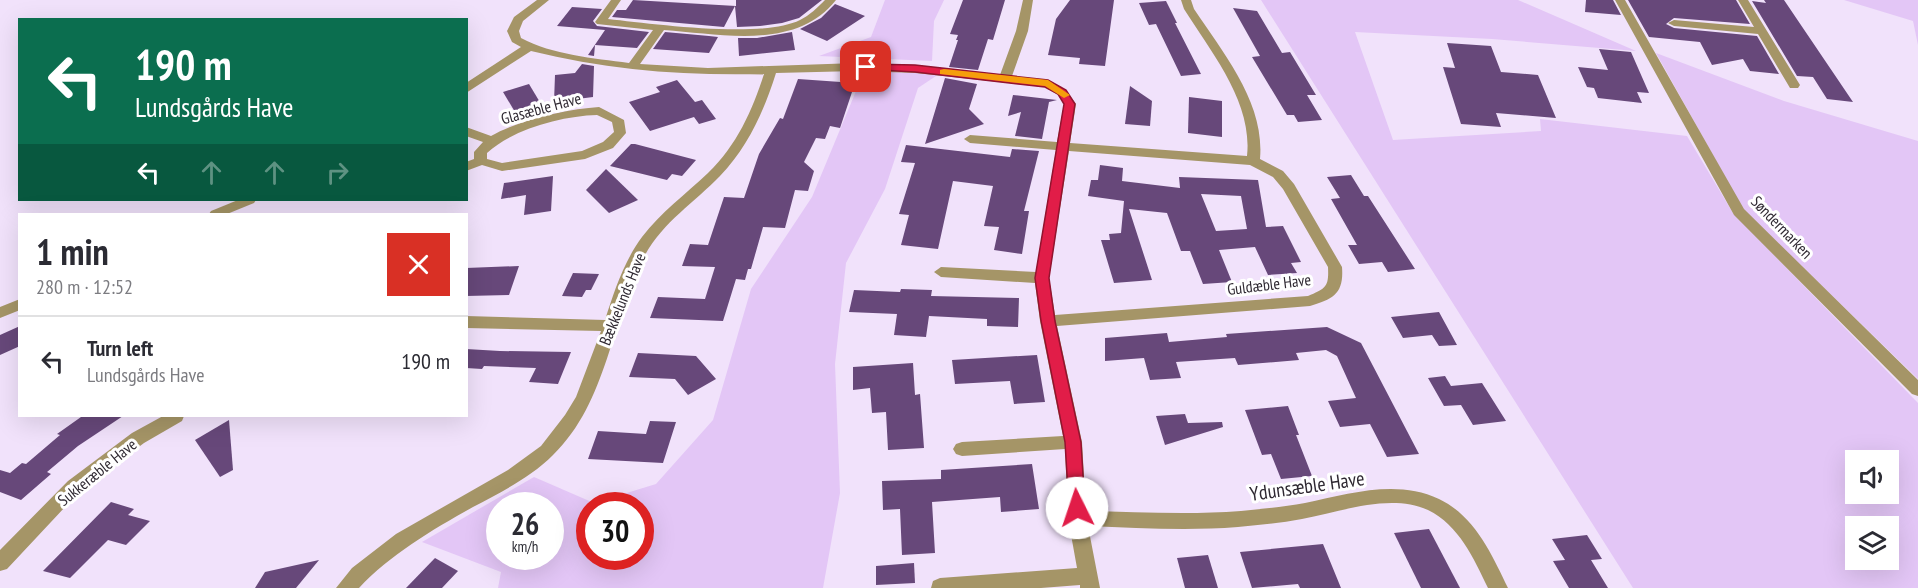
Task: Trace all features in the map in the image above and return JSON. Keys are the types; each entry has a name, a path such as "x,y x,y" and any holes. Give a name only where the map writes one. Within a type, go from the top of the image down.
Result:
{"street":[{"path":"543,0 519,20 513,31 516,40 529,47 578,59 632,67 708,72 885,68 1048,84 1062,92 1070,104 1042,278 1048,321 1073,442 1077,518 1089,582 939,587"},
{"path":"616,0 601,22 766,31 806,21 822,12 831,0"},
{"path":"1005,79 1022,31 1028,0"},
{"path":"1186,0 1189,9 1236,85 1252,122 1256,150 1253,161"},
{"name":"Søndermarken","path":"1620,0 1739,212 1918,390"},
{"path":"1743,0 1794,85"},
{"path":"1674,23 1761,31"},
{"path":"632,67 661,27"},
{"path":"468,88 529,47"},
{"name":"Bækkelunds Have","path":"346,588 359,573 390,547 501,484 530,464 556,441 589,386 638,254 655,230 725,163 759,110 771,71"},
{"name":"Glasæble Have","path":"599,111 618,120 620,127 620,133 608,145 585,155 502,167 481,161 480,152 507,132 577,112 599,111"},
{"name":"Glasæble Have","path":"468,131 492,141"},
{"name":"Guldæble Have","path":"970,139 1253,161 1278,174 1335,267 1336,282 1329,293 1310,301 1048,321"},
{"path":"468,167 481,161"},
{"path":"218,213 247,201"},
{"path":"941,272 1042,278"},
{"path":"0,313 18,305"},
{"path":"468,322 611,326"},
{"name":"Sukkeræble Have","path":"0,563 74,486 138,438 174,417"},
{"path":"962,450 1073,442"},
{"name":"Ydunsæble Have","path":"1077,518 1199,521 1284,514 1394,495 1414,498 1434,505 1453,516 1467,530 1498,588"}],"shaded area":[{"path":"885,0 944,0 934,21 932,61 819,56 871,37"},
{"path":"1261,0 1518,0 1636,51 1492,39 1355,32 1393,140 1541,131 1540,119 1687,136 1733,213 1918,403 1918,588 1633,588"},
{"path":"1844,0 1918,0 1918,45 1913,21"},
{"path":"1656,53 1784,101 1918,141 1918,379 1743,209"},
{"path":"866,67 942,72 918,88 885,189 846,263 835,364 840,493 823,588 498,588 501,572 496,570 564,570 564,492 508,492 534,477 576,495 576,570 654,570 654,492 630,492 656,484 713,420 751,289 812,197"},
{"path":"486,505 486,566 422,542"}],"building":[{"path":"633,0 736,6 736,0 822,0 799,18 760,26 737,27 735,6 724,27 612,17 617,10 626,10"},
{"path":"963,0 1005,0 993,40 988,39 978,70 949,67 958,40 956,40 958,35 950,34"},
{"path":"1070,0 1114,0 1105,66 1079,64 1080,58 1048,55 1056,19"},
{"path":"1586,0 1613,0 1621,15 1585,12"},
{"path":"1628,0 1736,0 1750,24 1674,18 1666,24 1674,28 1757,36 1779,74 1750,71 1743,59 1712,65 1700,42 1649,37"},
{"path":"1764,0 1784,0 1853,102 1827,99 1813,77 1797,76 1752,1 1766,3"},
{"path":"1166,1 1201,74 1181,76 1156,24 1149,25 1139,3"},
{"path":"835,4 865,16 827,41 800,29 821,18"},
{"path":"572,7 602,9 593,21 597,26 649,32 637,48 595,45 594,56 588,55 605,30 557,26"},
{"path":"1233,8 1257,11 1282,53 1290,52 1316,95 1307,95 1322,120 1298,122 1294,115 1287,115 1252,57 1260,56"},
{"path":"665,32 718,37 709,53 653,49"},
{"path":"792,32 795,50 739,56 738,38 757,38"},
{"path":"1447,43 1491,46 1501,72 1538,75 1556,118 1496,113 1501,127 1461,124 1443,67 1455,68"},
{"path":"1599,49 1631,52 1649,93 1637,92 1642,103 1598,98 1594,88 1587,87 1578,67 1608,70"},
{"path":"582,64 594,66 593,97 554,102 555,75 575,73"},
{"path":"945,78 977,84 969,109 984,124 925,144"},
{"path":"798,79 855,83 840,128 830,126 825,139 816,138 804,162 814,171 808,191 795,190 785,228 763,227 751,269 748,269 745,280 736,279 723,321 650,318 658,297 705,299 715,267 682,266 690,244 708,245 724,197 744,198 759,154 780,118 783,119"},
{"path":"677,80 695,102 702,100 716,119 699,124 694,117 650,131 629,102 660,92 656,87"},
{"path":"529,84 544,109 518,117 503,92"},
{"path":"1130,86 1152,101 1150,126 1125,124"},
{"path":"1013,95 1057,100 1049,102 1042,139 1015,136 1021,112 1008,116"},
{"path":"1189,97 1222,101 1222,137 1188,133"},
{"path":"631,144 696,160 682,176 672,174 667,180 610,166"},
{"path":"906,145 1010,157 1012,149 1039,151 1024,211 1029,211 1022,254 994,250 999,227 984,226 993,186 953,181 938,249 901,245 909,215 899,214 915,163 901,162"},
{"path":"1100,165 1123,168 1122,181 1180,188 1179,177 1258,180 1266,227 1283,226 1301,262 1291,263 1297,273 1268,275 1255,247 1219,250 1232,282 1203,284 1190,251 1181,251 1167,213 1129,209 1152,280 1114,283 1101,240 1110,240 1109,234 1121,233 1124,201 1088,196 1091,180 1098,180","holes":["1201,194 1241,196 1247,229 1216,231"]},
{"path":"606,169 638,200 609,213 586,190"},
{"path":"1351,175 1364,196 1368,196 1415,269 1388,272 1382,262 1359,264 1348,245 1357,245 1331,199 1340,198 1327,177"},
{"path":"553,176 551,211 524,215 526,195 501,199 504,183"},
{"path":"519,266 509,295 468,296 468,268"},
{"path":"573,273 599,274 591,290 586,290 582,297 562,296"},
{"path":"901,289 932,290 931,296 1019,298 1018,327 987,326 987,319 929,316 926,337 894,335 897,314 849,312 854,290 900,292"},
{"path":"1439,312 1457,345 1439,346 1432,335 1403,338 1391,317"},
{"path":"18,327 18,347 0,355 0,335"},
{"path":"1327,327 1361,343 1419,454 1387,457 1370,424 1340,427 1328,401 1356,398 1337,356 1326,350 1296,353 1299,360 1238,365 1235,358 1176,362 1181,378 1150,380 1144,358 1105,361 1105,338 1167,333 1169,342 1227,337 1226,334"},
{"path":"468,349 571,352 558,384 529,382 536,368 484,366 482,369 468,368"},
{"path":"638,353 696,356 716,379 688,395 675,379 629,377"},
{"path":"1037,355 1045,402 1014,404 1010,381 955,384 952,360"},
{"path":"913,363 915,395 920,394 924,448 888,450 886,412 872,413 870,388 853,390 853,367"},
{"path":"1445,376 1451,386 1482,383 1506,421 1473,425 1461,405 1444,406 1428,378"},
{"path":"1288,406 1299,435 1296,435 1312,476 1281,479 1271,454 1262,455 1245,410"},
{"path":"1185,414 1188,423 1222,422 1223,427 1165,445 1156,416"},
{"path":"81,417 122,417 78,446 47,472 51,474 21,500 0,492 0,470 10,473 22,463 26,464 60,435 57,434"},
{"path":"229,420 233,470 220,477 195,440"},
{"path":"650,421 676,422 663,463 588,459 598,431 646,434"},
{"path":"1032,464 1039,509 1001,512 1000,497 932,502 935,553 902,555 900,509 883,510 882,481 941,479 941,470"},
{"path":"111,502 134,509 128,515 150,521 126,545 108,540 70,578 43,571"},
{"path":"1429,529 1460,588 1421,588 1394,533"},
{"path":"1587,535 1602,559 1591,560 1608,588 1569,588 1553,561 1565,560 1552,539"},
{"path":"1323,544 1341,588 1300,588 1298,584 1252,588 1240,552"},
{"path":"1208,555 1218,588 1185,588 1177,558"},
{"path":"435,558 458,571 442,588 406,588"},
{"path":"319,560 296,588 255,588 265,572"},
{"path":"914,563 915,583 876,585 876,566"}],"slow traffic":[{"path":"944,72 1048,84 1064,95"}],"route":[{"path":"866,67 915,69 1048,84 1062,92 1070,104 1042,278 1048,321 1073,442 1077,508"}]}
